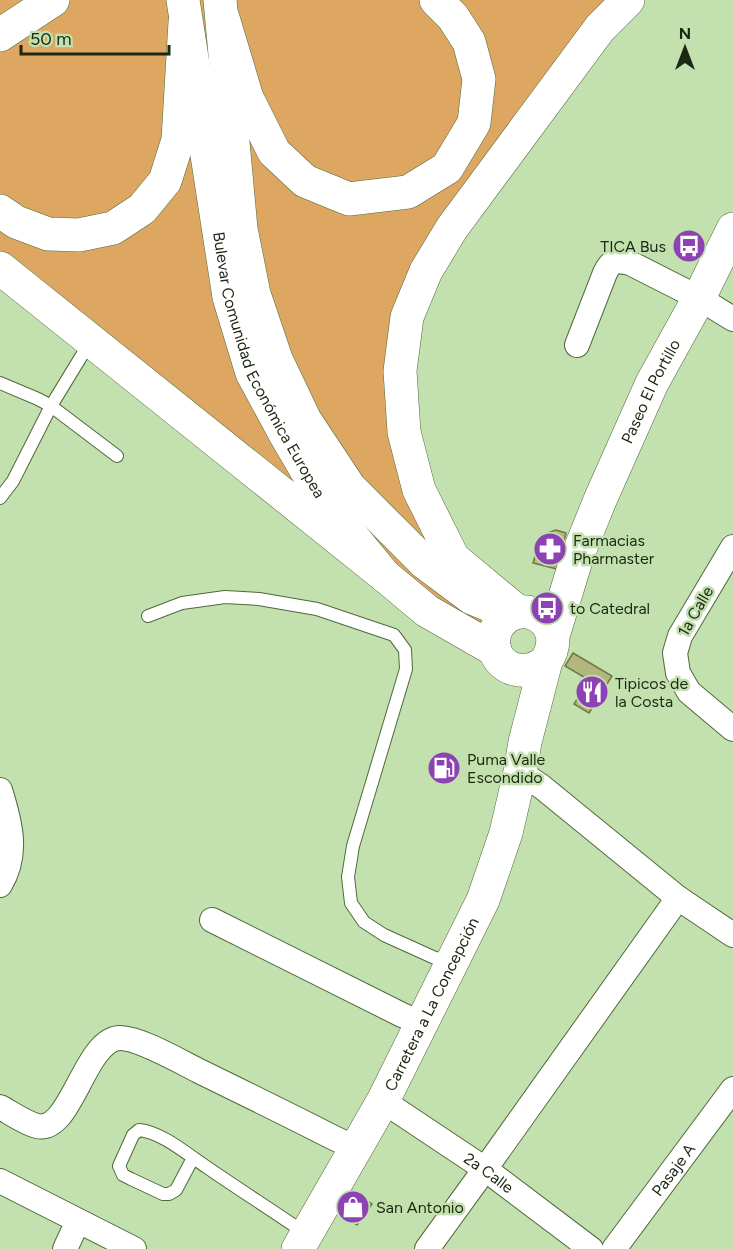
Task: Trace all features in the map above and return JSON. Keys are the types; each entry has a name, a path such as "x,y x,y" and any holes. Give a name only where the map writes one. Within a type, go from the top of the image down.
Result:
{"main road":[{"path":"0,35 53,0"},
{"path":"221,9 247,98 274,152 305,181 349,199 408,192 447,168 474,123 479,79 469,42 453,17 436,0"},
{"path":"519,613 500,623 494,636 500,658 514,670 526,671 537,668 549,649 551,631 539,616 519,613 453,558 419,490 404,432 400,370 407,317 426,272 452,228 600,28 628,0"},
{"name":"Bulevar Comunidad Económica Europea","path":"221,9 241,229 254,294 276,359 300,410 350,488 425,563 472,598 519,613"},
{"path":"0,212 16,222 48,234 79,235 113,228 142,209 165,181 178,140 184,11"},
{"name":"Bulevar Comunidad Económica Europea","path":"184,11 229,297 252,373 327,506 385,576 427,611 500,658"},
{"name":"Paseo El Portillo","path":"549,649 577,557 600,500 652,383 699,298 733,229"},
{"path":"0,268 385,576"},
{"name":"Paseo El Portillo","path":"519,613 563,575 577,557"},
{"name":"Carretera a La Concepción","path":"302,1241 383,1101 483,900 506,833 549,649"},
{"name":"Carretera a La Concepción","path":"500,658 521,717 522,757"}],"street":[{"path":"577,345 605,273 610,263 617,260 630,263 699,298 733,319"},
{"name":"1a Calle","path":"733,546 680,636 675,653 678,673 689,692 733,729"},
{"path":"522,757 542,788 678,898 733,935"},
{"path":"0,790 12,834 11,855 0,885"},
{"path":"426,1249 678,898"},
{"path":"212,920 422,1023"},
{"path":"0,1107 37,1126 47,1126 59,1117 95,1056 106,1042 118,1038 132,1039 356,1148"},
{"name":"Pasaje A","path":"614,1249 733,1089"},
{"name":"2a Calle","path":"383,1101 485,1169 591,1249"},
{"path":"0,1181 134,1249"},
{"path":"65,1249 78,1221"}],"lane":[{"path":"0,498 14,481 51,406 91,341"},
{"path":"0,384 51,406 117,456"},
{"path":"148,616 182,603 225,597 259,599 317,609 394,635 405,651 406,669 353,846 348,877 351,903 364,922 384,935 435,958 453,961"},
{"path":"193,1158 176,1190 169,1194 163,1194 123,1175 119,1166 133,1135 139,1130 150,1131 193,1158 302,1241"}],"shaded area":[{"path":"0,0 628,0 407,317 419,490 511,614 495,650 0,268"}],"building":[{"name":"Farmacias Pharmaster","path":"556,530 566,533 557,569 533,563 541,535"},
{"name":"Tipicos de la Costa","path":"573,653 612,676 589,713 574,704 589,680 565,666"},
{"name":"San Antonio","path":"349,1188 372,1204 357,1225 334,1209"}],"place":[{"name":"TICA Bus","path":"689,246"},
{"name":"Farmacias Pharmaster","path":"550,549"},
{"name":"to Catedral","path":"547,608"},
{"name":"Tipicos de la Costa","path":"592,692"},
{"name":"Puma Valle Escondido","path":"444,768"},
{"name":"San Antonio","path":"353,1207"}]}
